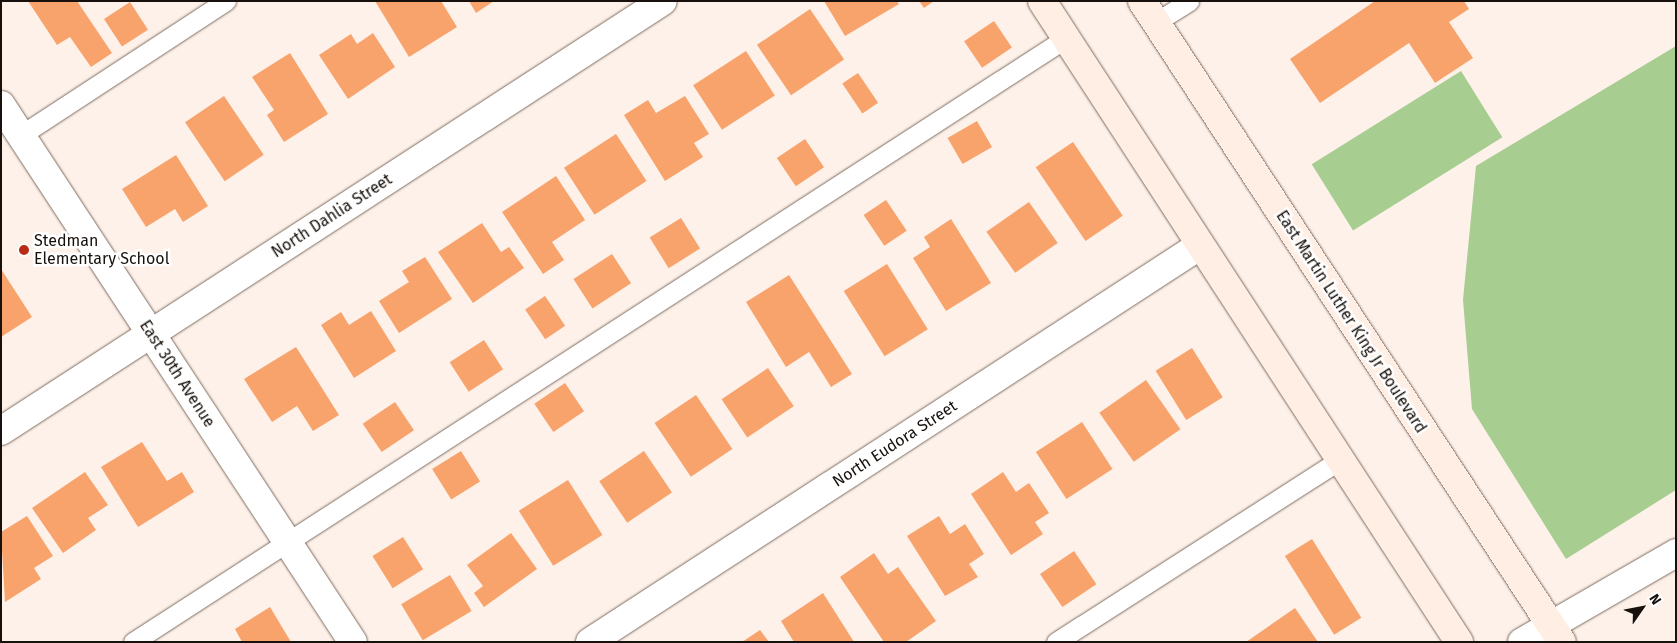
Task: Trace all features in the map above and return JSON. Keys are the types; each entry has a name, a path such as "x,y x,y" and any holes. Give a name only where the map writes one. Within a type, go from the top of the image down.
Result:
{"main road":[{"path":"1042,1 1199,246 1459,642"},
{"name":"East Martin Luther King Jr Boulevard","path":"1149,12 1557,634"}],"street":[{"name":"North Dahlia Street","path":"1,431 663,1"},
{"name":"East 30th Avenue","path":"1,105 353,642"},
{"name":"North Eudora Street","path":"590,642 1199,246"},
{"path":"1522,642 1557,634 1676,553"}],"lane":[{"path":"21,135 226,1"},
{"path":"1149,12 1189,1"},
{"path":"133,642 286,540 1066,38"},
{"path":"1056,642 1339,460"}],"green space":[{"path":"1676,46 1676,490 1566,559 1472,409 1463,300 1476,166"},
{"path":"1461,71 1502,137 1353,230 1312,164"}],"building":[{"path":"28,1 77,1 112,53 91,67 70,37 57,45"},
{"path":"375,1 441,1 457,27 409,57"},
{"path":"469,1 494,1 476,13"},
{"path":"824,1 897,1 899,4 845,36"},
{"path":"919,1 934,1 924,8"},
{"path":"1375,1 1464,1 1469,9 1449,22 1473,58 1435,83 1409,43 1320,103 1290,59"},
{"path":"130,2 148,30 122,47 104,19"},
{"path":"810,9 844,60 791,95 757,45"},
{"path":"994,21 1012,48 982,68 964,41"},
{"path":"373,33 395,67 348,99 319,55 351,34 357,44"},
{"path":"746,51 775,95 722,130 693,85"},
{"path":"290,53 328,114 284,142 267,115 274,110 252,77"},
{"path":"858,73 878,103 862,113 842,84"},
{"path":"224,96 264,155 225,181 185,122"},
{"path":"685,96 709,134 694,143 703,157 665,181 624,115 648,100 656,113"},
{"path":"977,121 992,147 963,164 948,138"},
{"path":"616,134 646,181 595,215 564,168"},
{"path":"805,139 824,167 796,186 777,158"},
{"path":"1073,142 1123,216 1085,241 1036,167"},
{"path":"176,155 208,206 183,222 175,209 146,227 122,189"},
{"path":"556,176 585,220 552,242 564,260 543,274 502,212"},
{"path":"886,200 907,231 884,246 864,215"},
{"path":"1029,202 1058,243 1015,273 986,232"},
{"path":"681,218 700,249 669,268 650,238"},
{"path":"951,219 991,283 946,311 913,258 930,247 924,237"},
{"path":"482,223 501,252 509,247 524,268 473,303 438,252"},
{"path":"612,254 631,283 592,308 573,279"},
{"path":"425,257 452,299 399,333 379,301 409,282 402,271"},
{"path":"887,264 928,329 885,356 844,291"},
{"path":"1,269 32,317 1,337"},
{"path":"789,275 852,374 831,387 809,352 786,367 746,302"},
{"path":"545,296 565,326 545,339 525,309"},
{"path":"371,311 396,351 354,378 321,325 341,312 349,325"},
{"path":"484,340 503,369 469,392 450,362"},
{"path":"296,347 339,415 313,431 297,406 272,422 244,379"},
{"path":"1192,348 1223,397 1186,420 1156,371"},
{"path":"768,368 794,406 747,437 722,399"},
{"path":"1146,380 1180,429 1134,462 1099,413"},
{"path":"565,383 584,411 553,432 534,404"},
{"path":"696,395 732,449 691,477 655,423"},
{"path":"395,402 414,430 382,452 363,424"},
{"path":"1082,422 1112,469 1066,499 1036,452"},
{"path":"142,442 167,481 182,472 194,492 138,527 101,467"},
{"path":"461,451 480,482 451,500 432,469"},
{"path":"644,451 672,492 627,523 599,481"},
{"path":"85,472 108,505 88,518 96,530 63,553 32,508"},
{"path":"1003,472 1016,492 1029,483 1049,513 1035,522 1043,534 1011,555 971,494"},
{"path":"568,480 602,535 553,566 519,511"},
{"path":"27,516 53,556 34,568 41,579 5,602 1,532"},
{"path":"939,516 950,534 965,524 984,554 969,564 978,577 945,596 907,536"},
{"path":"511,533 537,569 484,607 474,593 483,586 467,565"},
{"path":"403,537 423,569 393,588 372,556"},
{"path":"1312,539 1361,618 1334,635 1285,556"},
{"path":"1074,551 1096,584 1062,607 1040,574"},
{"path":"874,553 888,574 898,567 936,621 906,642 884,642 840,577"},
{"path":"450,575 472,611 423,640 401,604"},
{"path":"823,593 854,642 794,642 781,621"},
{"path":"270,607 291,642 242,642 235,629"},
{"path":"1295,608 1318,642 1246,642"},
{"path":"760,630 769,642 742,642"}],"place":[{"name":"Stedman Elementary School","path":"24,250"}]}
